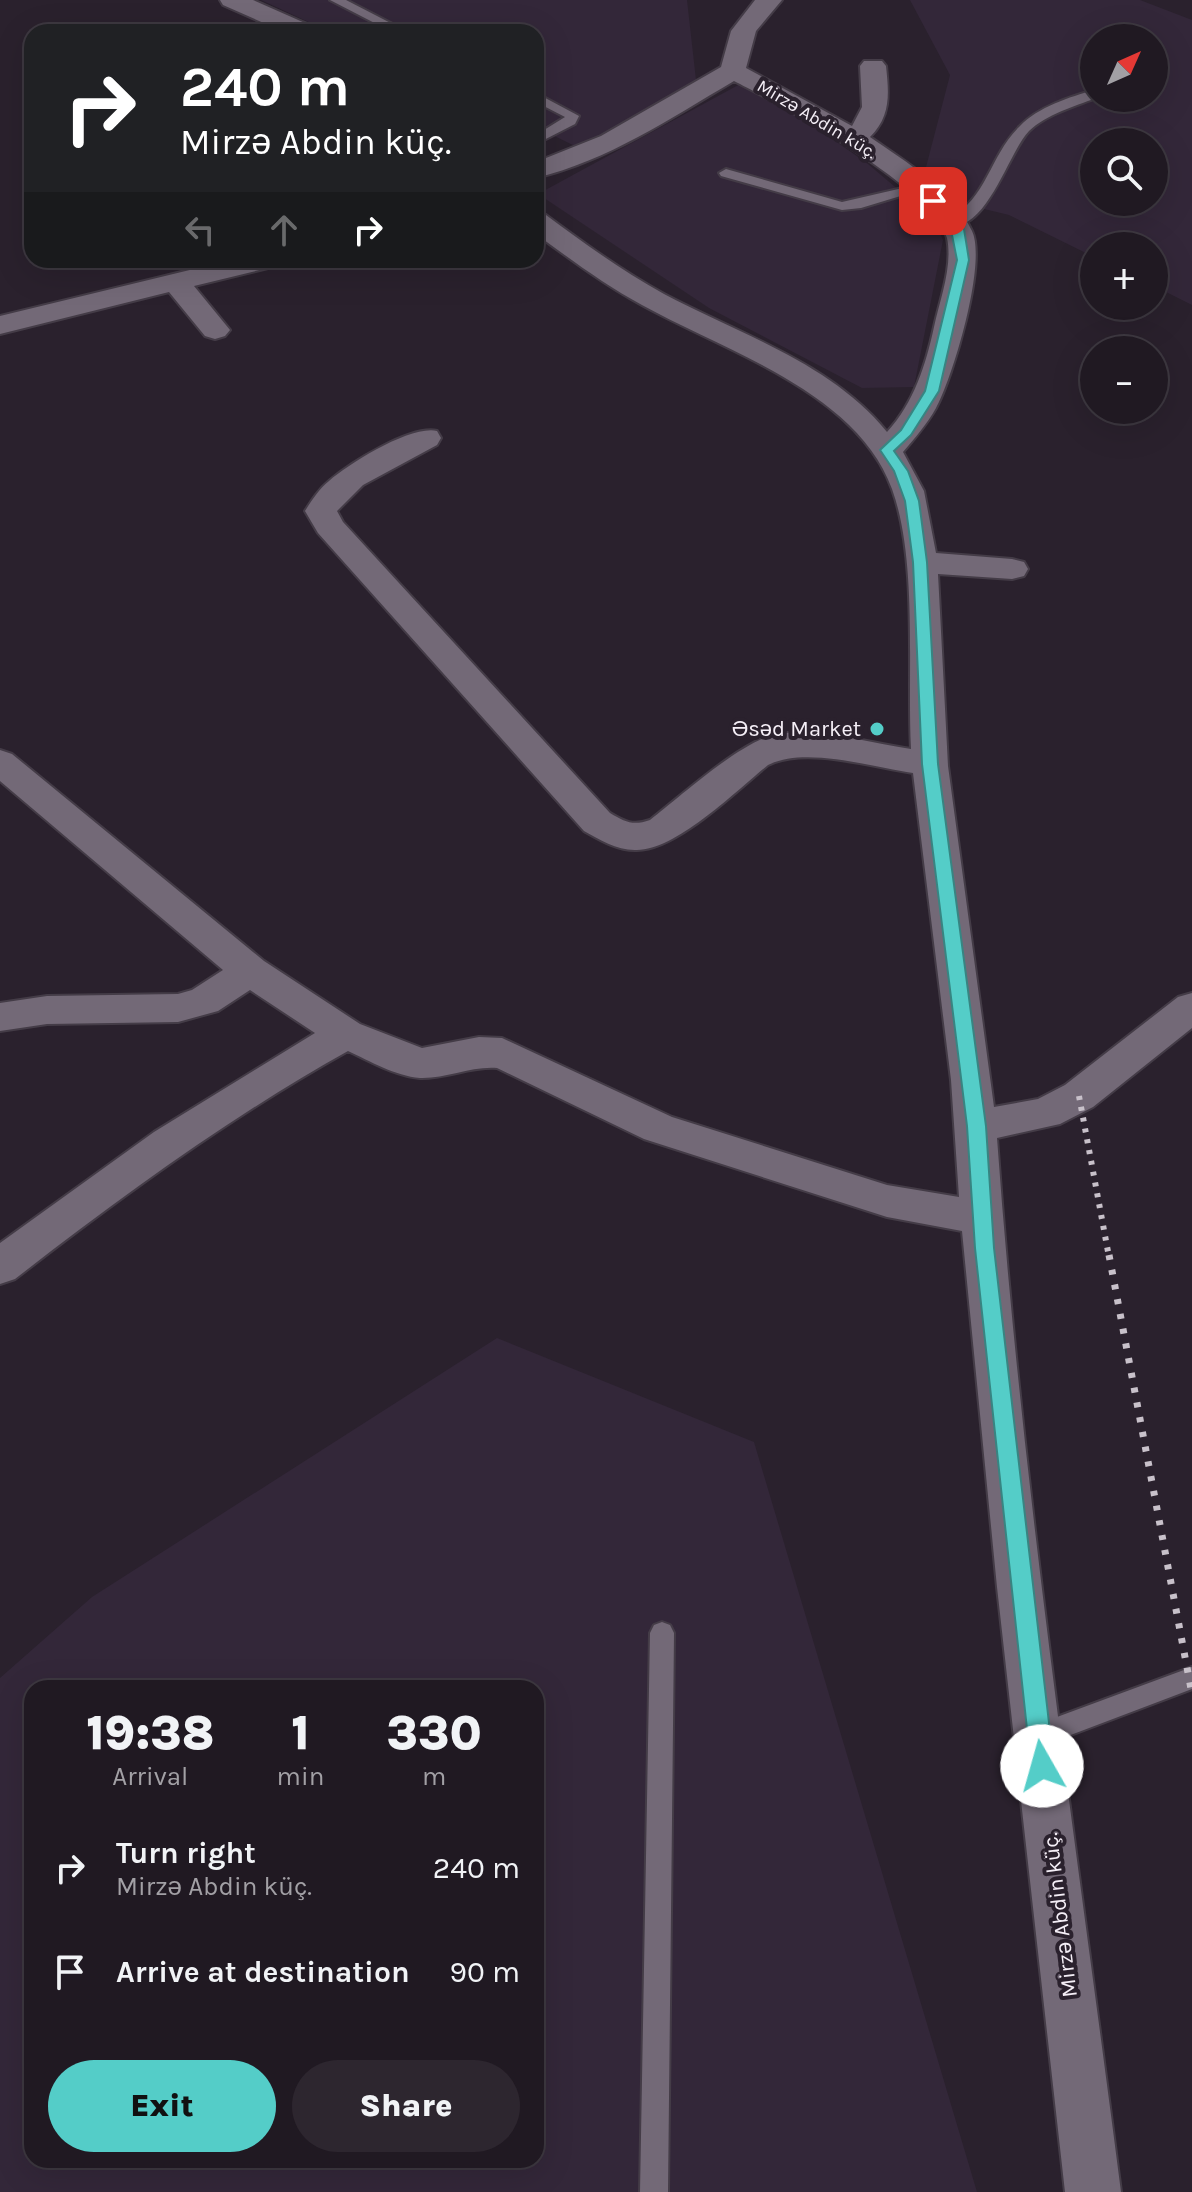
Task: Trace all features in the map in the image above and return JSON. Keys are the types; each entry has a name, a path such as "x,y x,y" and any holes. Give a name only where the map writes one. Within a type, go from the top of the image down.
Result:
{"street":[{"path":"232,0 287,24"},
{"name":"Mirzə Abdin küç.","path":"770,0 751,15 740,33 733,71 766,86 851,138 920,188 953,223 961,243 963,260 932,391 906,432 887,450"},
{"path":"851,138 868,126 877,108 873,66"},
{"path":"544,168 586,154 733,71"},
{"name":"Mirzə Abdin küç.","path":"544,227 625,283 743,342 833,397 887,450 901,471 912,501 920,562 930,764 976,1126 981,1218 1093,2192"},
{"path":"0,325 236,268"},
{"path":"177,284 215,330"},
{"path":"426,438 339,487 326,497 321,511 329,526 597,822 617,834 638,838 663,829 756,757 777,746 806,745 930,764"},
{"path":"920,562 1012,569"},
{"path":"0,762 250,971 346,1034 406,1060 422,1063 479,1052 502,1053 658,1128 703,1144 887,1201 981,1218"},
{"path":"0,1017 47,1010 178,1008 204,1001 250,971"},
{"path":"976,1126 1046,1113 1079,1096 1192,1007"},
{"path":"0,1267 120,1175 240,1095 346,1034"}],"lane":[{"path":"336,0 386,24"},
{"path":"953,223 978,208 1024,128 1080,100"},
{"path":"544,101 572,116 570,121 544,136"},
{"path":"726,173 842,206 920,188"},
{"path":"654,2192 662,1633"},
{"path":"1039,1735 1192,1678"}],"shaded area":[{"path":"261,0 687,0 696,80 579,148 544,131 544,24 313,24"},
{"path":"910,0 1140,0 1192,20 1192,305 1168,293 1168,232 1080,232 1080,250 1009,215 951,201 925,171 950,75"},
{"path":"742,83 794,112 868,164 933,219 943,240 914,387 862,388 709,308 544,198 544,191"},
{"path":"497,1338 754,1442 977,2192 0,2192 0,1678 92,1597"}],"railway":[{"path":"1079,1096 1109,1257"},
{"path":"1109,1255 1192,1694"}],"place":[{"name":"Əsəd Market","path":"877,729"}],"route":[{"path":"933,201 957,229 963,260 932,391 906,432 887,450 901,471 912,501 920,562 930,764 976,1126 984,1248 1042,1766"}]}
